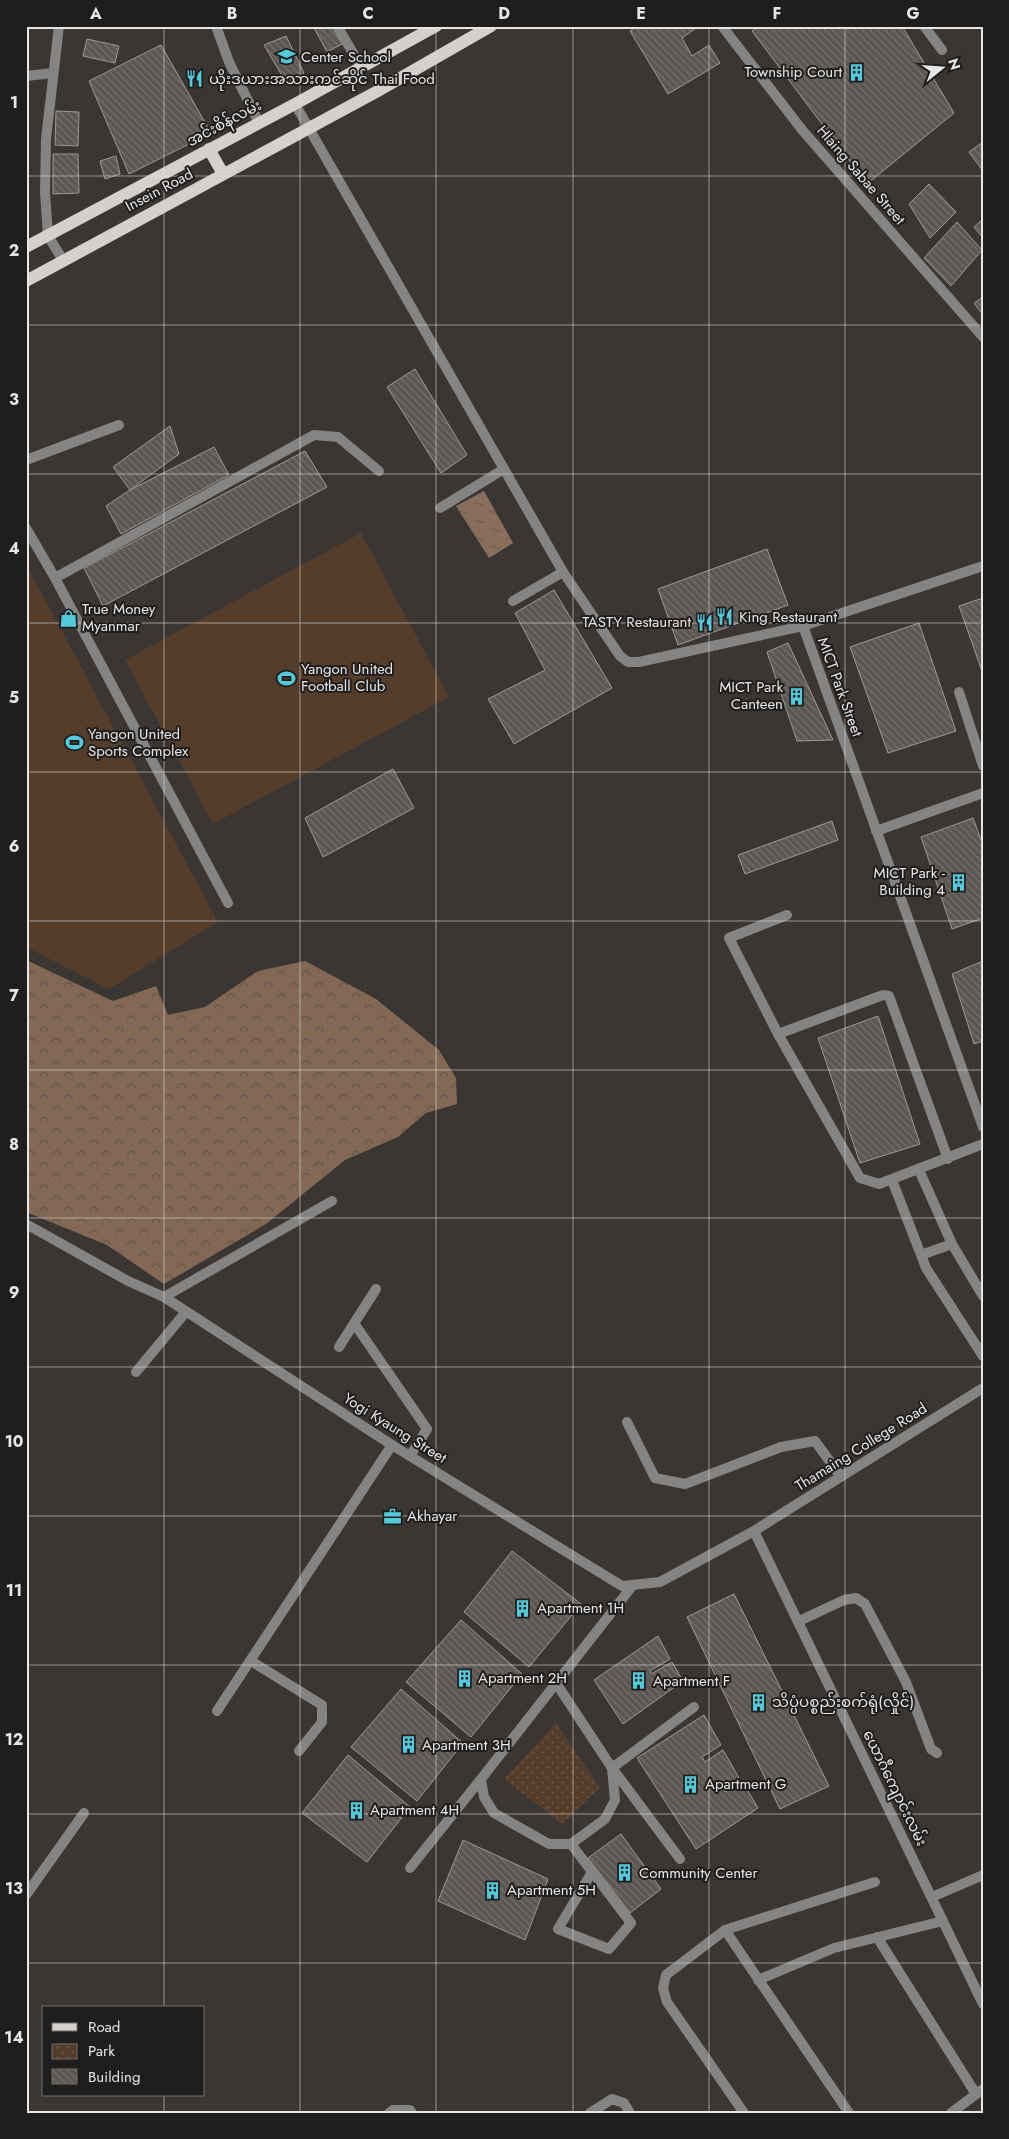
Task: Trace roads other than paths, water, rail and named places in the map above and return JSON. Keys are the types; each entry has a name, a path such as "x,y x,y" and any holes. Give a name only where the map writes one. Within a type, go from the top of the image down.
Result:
{"main road":[{"name":"အင်းစိန်လမ်း","path":"26,247 362,68 436,26"},
{"name":"Insein Road","path":"26,280 224,174 491,26"},
{"path":"209,149 224,174"}],"street":[{"path":"59,26 46,139 48,236 63,260"},
{"path":"216,26 229,62 259,123"},
{"path":"337,26 362,68"},
{"name":"Hlaing Sabae Street","path":"722,26 803,131 981,333"},
{"path":"924,26 942,50"},
{"path":"26,76 53,74"},
{"path":"295,104 563,572 513,601"},
{"path":"26,460 118,425"},
{"path":"55,578 314,435 338,437 379,471"},
{"path":"440,508 504,469"},
{"path":"26,528 55,578 228,903"},
{"path":"803,626 983,566"},
{"name":"MICT Park Street","path":"563,572 620,656 628,662 639,662 803,626 983,1127"},
{"path":"959,692 983,766"},
{"path":"876,831 983,793"},
{"path":"787,915 729,938 778,1034 860,1178 879,1184 983,1144"},
{"path":"778,1034 883,996 889,996 948,1159"},
{"path":"919,1170 952,1244 983,1296"},
{"path":"892,1180 926,1268 983,1356"},
{"path":"164,1298 332,1201"},
{"name":"Yogi Kyaung Street","path":"26,1224 128,1281 164,1298 392,1445 599,1574 622,1586 660,1582 754,1531"},
{"path":"921,1255 952,1244"},
{"path":"339,1347 376,1289"},
{"path":"136,1372 185,1313"},
{"path":"354,1323 426,1429 410,1456"},
{"name":"Thamaing College Road","path":"754,1531 983,1388"},
{"path":"627,1422 655,1478 685,1484 781,1447 815,1440 840,1477"},
{"path":"217,1710 392,1445"},
{"name":"ယောဂီကျောင်းလမ်း","path":"754,1531 983,2004"},
{"path":"410,1868 633,1585"},
{"path":"799,1621 844,1600 856,1598 865,1604 906,1682 931,1749 937,1753"},
{"path":"250,1661 322,1705 322,1722 299,1751"},
{"path":"556,1684 612,1768 680,1859"},
{"path":"612,1768 694,1707"},
{"path":"481,1779 484,1797 494,1813 549,1844 571,1844 605,1819 615,1800 612,1768"},
{"path":"26,1895 84,1813"},
{"path":"571,1844 631,1923 609,1949 558,1929 592,1872"},
{"path":"932,1897 983,1875"},
{"path":"744,2113 667,2002 663,1988 666,1975 725,1930 875,1882"},
{"path":"758,1980 834,1948 943,1922"},
{"path":"725,1930 850,2113"},
{"path":"877,1937 980,2091 951,2113"},
{"path":"590,2113 612,2099 624,2103 630,2113"},
{"path":"389,2113 393,2110 410,2110 412,2113"}],"water":[{"path":"484,491 513,543 489,558 456,506"}],"place":[{"name":"Center School","path":"287,57"},
{"name":"Township Court","path":"856,72"},
{"name":"ယိုးဒယားအသားကင်ဆိုင် Thai Food","path":"195,79"},
{"name":"King Restaurant","path":"725,617"},
{"name":"True Money Myanmar","path":"68,618"},
{"name":"TASTY Restaurant","path":"705,622"},
{"name":"Yangon United Football Club","path":"287,678"},
{"name":"MICT Park Canteen","path":"797,696"},
{"name":"Yangon United Sports Complex","path":"74,743"},
{"name":"MICT Park - Building 4","path":"959,882"},
{"name":"Akhayar","path":"393,1516"},
{"name":"Apartment 1H","path":"523,1608"},
{"name":"Apartment 2H","path":"464,1678"},
{"name":"Apartment F","path":"639,1681"},
{"name":"သိပ္ပံပစ္စည်းစက်ရုံ(လှိုင်)","path":"758,1702"},
{"name":"Apartment 3H","path":"408,1745"},
{"name":"Apartment G","path":"691,1784"},
{"name":"Apartment 4H","path":"356,1810"},
{"name":"Community Center","path":"625,1873"},
{"name":"Apartment 5H","path":"493,1890"}]}
